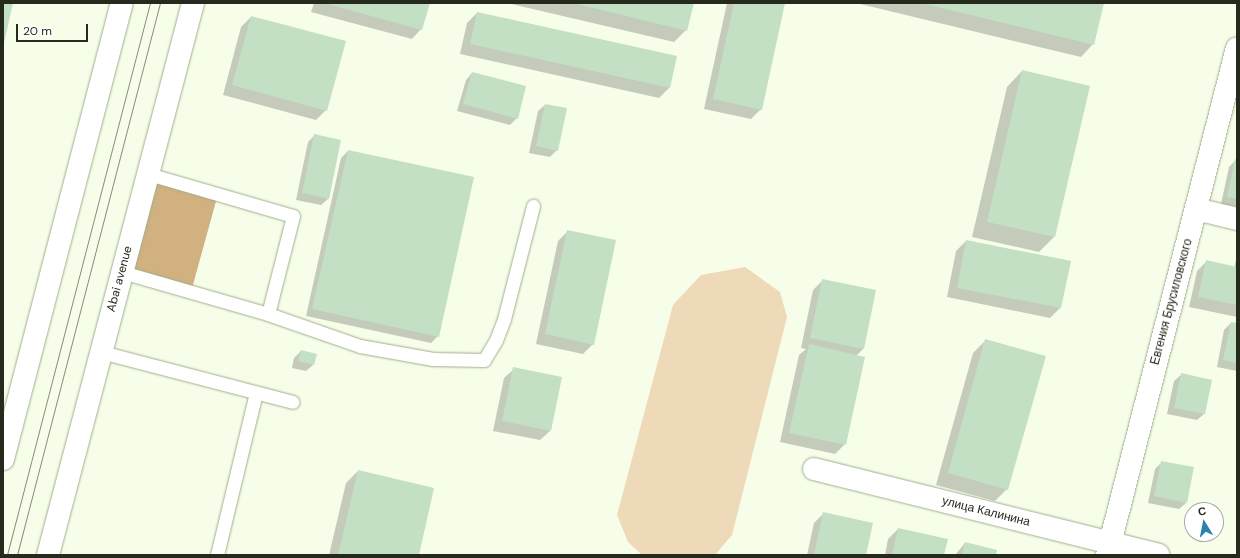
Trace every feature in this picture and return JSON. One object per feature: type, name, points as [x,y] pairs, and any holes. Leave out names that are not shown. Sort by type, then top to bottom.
[{"type":"main road","points":[[3,459],[122,3]]},
{"type":"main road","name":"Abai avenue","points":[[48,555],[193,3]]},
{"type":"main road","name":"Евгения Брусиловского","points":[[1108,549],[1237,48]]},
{"type":"main road","points":[[1196,209],[1237,220]]},
{"type":"main road","name":"улица Калинина","points":[[814,469],[1108,549],[1158,555]]},
{"type":"lane","points":[[148,174],[293,216],[268,314]]},
{"type":"lane","points":[[122,272],[268,314],[360,346],[433,359],[484,360],[496,340],[504,319],[533,206]]},
{"type":"lane","points":[[101,352],[293,402]]},
{"type":"lane","points":[[217,555],[256,393]]},
{"type":"shaded area","points":[[159,177],[218,194],[191,292],[129,277]]},
{"type":"shaded area","points":[[745,267],[780,292],[787,317],[732,535],[715,555],[642,555],[628,542],[617,515],[673,305],[701,275]]},
{"type":"building","points":[[3,3],[13,3],[4,43],[3,43]]},
{"type":"building","points":[[324,3],[430,3],[422,30]]},
{"type":"building","points":[[573,3],[694,3],[687,31]]},
{"type":"building","points":[[734,3],[785,3],[762,110],[713,99]]},
{"type":"building","points":[[921,3],[1104,3],[1094,45]]},
{"type":"building","points":[[477,12],[677,56],[670,88],[470,44]]},
{"type":"building","points":[[251,16],[346,41],[327,111],[232,85]]},
{"type":"building","points":[[1022,70],[1090,86],[1055,237],[987,222]]},
{"type":"building","points":[[472,72],[526,86],[518,119],[463,104]]},
{"type":"building","points":[[545,104],[567,108],[558,151],[536,146]]},
{"type":"building","points":[[314,134],[341,140],[329,199],[302,193]]},
{"type":"building","points":[[348,150],[474,177],[439,337],[312,309]]},
{"type":"building","points":[[1235,159],[1237,159],[1237,199],[1227,197]]},
{"type":"building","points":[[567,230],[616,240],[594,345],[545,334]]},
{"type":"building","points":[[966,240],[1071,261],[1061,308],[957,288]]},
{"type":"building","points":[[1206,260],[1237,267],[1237,305],[1198,297]]},
{"type":"building","points":[[822,279],[876,290],[864,349],[810,338]]},
{"type":"building","points":[[1231,322],[1237,323],[1237,363],[1223,360]]},
{"type":"building","points":[[985,339],[1046,356],[1008,490],[948,473]]},
{"type":"building","points":[[809,344],[865,357],[846,445],[789,433]]},
{"type":"building","points":[[301,350],[317,354],[314,365],[298,361]]},
{"type":"building","points":[[513,367],[562,377],[551,431],[502,421]]},
{"type":"building","points":[[1181,373],[1212,380],[1205,414],[1174,408]]},
{"type":"building","points":[[1161,461],[1194,467],[1187,502],[1154,496]]},
{"type":"building","points":[[358,470],[434,488],[419,555],[338,555]]},
{"type":"building","points":[[823,512],[873,523],[866,555],[814,555]]},
{"type":"building","points":[[898,528],[948,539],[944,555],[892,555]]},
{"type":"building","points":[[965,542],[997,550],[996,555],[962,555]]},
{"type":"tram line","points":[[7,555],[150,3]]},
{"type":"tram line","points":[[17,555],[160,3]]}]
